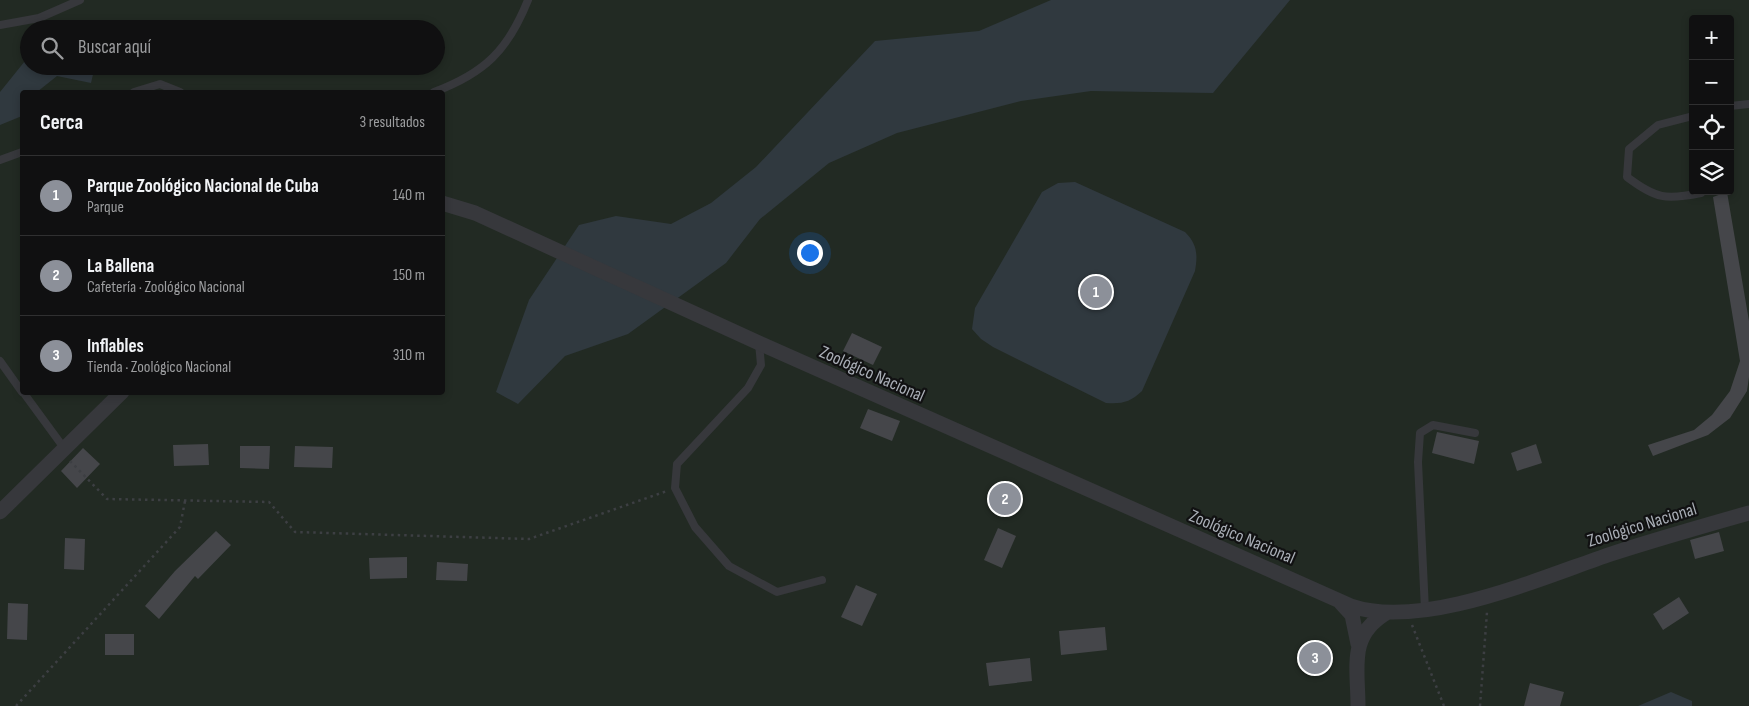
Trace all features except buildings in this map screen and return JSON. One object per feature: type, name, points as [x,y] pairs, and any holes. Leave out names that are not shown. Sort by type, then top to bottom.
[{"type":"street","name":"Zoológico Nacional","points":[[445,204],[475,213],[740,335],[1096,495],[1362,609],[1386,614],[1407,612],[1425,610],[1488,595],[1669,535],[1749,513]]},
{"type":"street","points":[[0,512],[119,395]]},
{"type":"street","points":[[1335,598],[1352,615],[1358,644],[1358,706]]},
{"type":"street","points":[[1358,644],[1370,625],[1386,614]]},
{"type":"lane","points":[[28,20],[39,18],[80,0]]},
{"type":"lane","points":[[440,90],[456,84],[487,64],[518,26],[528,0]]},
{"type":"lane","points":[[0,25],[20,21]]},
{"type":"lane","points":[[140,90],[160,84],[175,90]]},
{"type":"lane","points":[[1734,106],[1749,104]]},
{"type":"lane","points":[[1689,117],[1658,124],[1629,149],[1627,177],[1648,193],[1675,198],[1694,195]]},
{"type":"lane","points":[[0,160],[20,153]]},
{"type":"lane","points":[[759,343],[761,365],[748,388],[677,464],[675,488],[695,527],[729,566],[777,592],[822,580]]},
{"type":"lane","points":[[0,361],[20,388]]},
{"type":"lane","points":[[25,395],[64,448]]},
{"type":"lane","points":[[1425,610],[1418,462],[1420,433],[1433,424],[1475,433]]},
{"type":"path","points":[[64,448],[71,461],[108,499],[269,502],[296,532],[529,539],[675,488]]},
{"type":"path","points":[[16,706],[180,527],[185,501]]},
{"type":"path","points":[[1480,706],[1488,595]]},
{"type":"path","points":[[1407,612],[1444,706]]},
{"type":"shaded area","points":[[0,0],[1749,0],[1749,706],[0,706]]},
{"type":"shaded area","points":[[1051,0],[1290,0],[1213,93],[1091,91],[1021,101],[897,133],[829,163],[760,219],[726,263],[628,334],[565,356],[518,404],[496,392],[529,300],[579,225],[616,216],[671,224],[711,203],[756,167],[875,41],[979,31]]},
{"type":"shaded area","points":[[20,67],[20,75],[93,75],[91,83],[57,76],[40,90],[20,90],[20,117],[0,125],[0,92]]},
{"type":"shaded area","points":[[1075,182],[1185,232],[1196,250],[1195,271],[1142,391],[1134,398],[1122,403],[1106,403],[993,347],[981,339],[972,329],[975,308],[1042,192],[1058,183]]},
{"type":"shaded area","points":[[1671,692],[1692,701],[1692,706],[1638,706]]},
{"type":"place","name":"Parque Zoológico Nacional de Cuba","points":[[1096,292]]},
{"type":"place","name":"La Ballena","points":[[1005,499]]},
{"type":"place","name":"Inflables","points":[[1315,658]]}]
